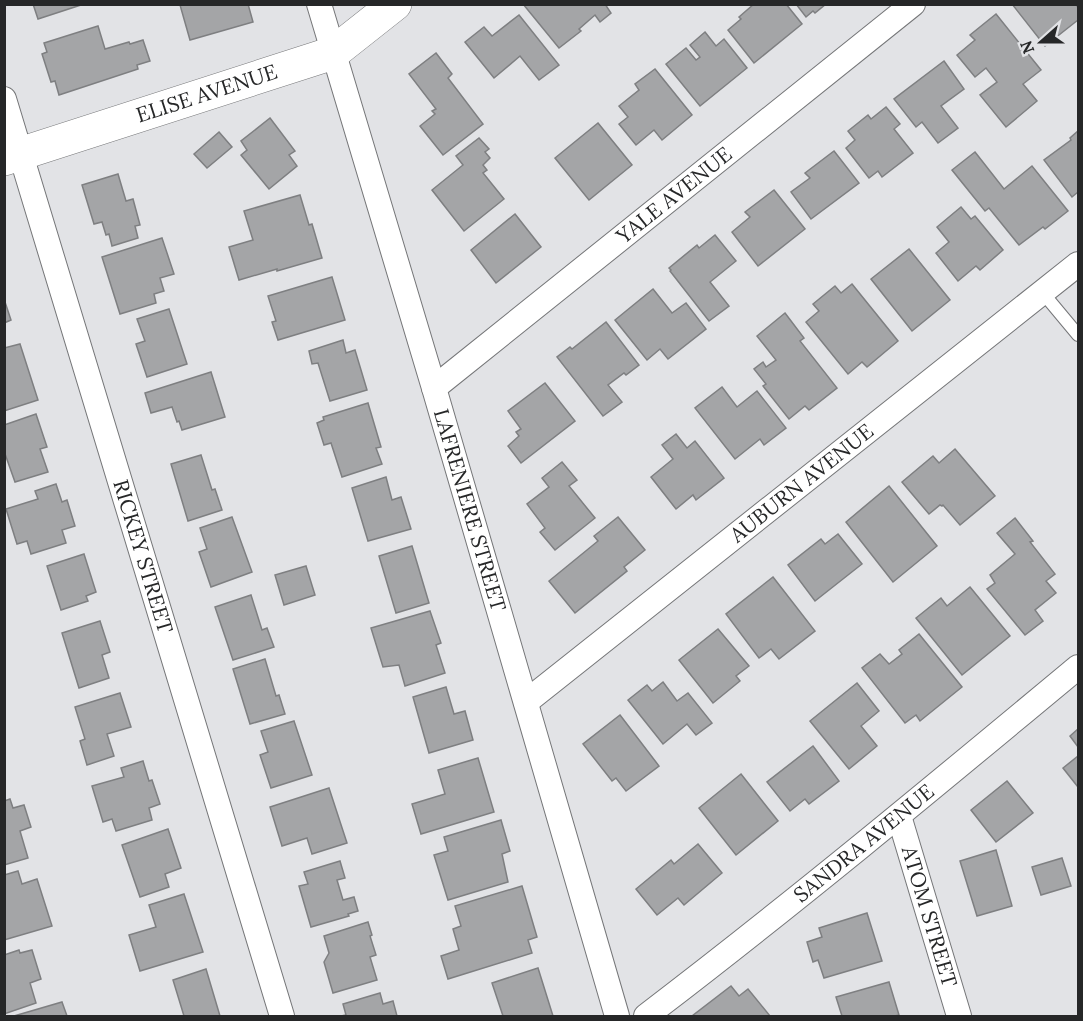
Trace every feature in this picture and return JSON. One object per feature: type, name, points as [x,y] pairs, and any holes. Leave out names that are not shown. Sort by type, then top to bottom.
[{"type":"street","name":"LAFRENIERE STREET","points":[[319,4],[434,388],[617,1017]]},
{"type":"street","name":"ELISE AVENUE","points":[[13,157],[333,53],[395,4]]},
{"type":"street","name":"YALE AVENUE","points":[[434,388],[913,4]]},
{"type":"street","name":"RICKEY STREET","points":[[4,99],[13,157],[282,1017]]},
{"type":"street","name":"AUBURN AVENUE","points":[[526,702],[1078,264]]},
{"type":"street","name":"SANDRA AVENUE","points":[[646,1017],[749,938],[1078,667]]},
{"type":"street","name":"ATOM STREET","points":[[899,816],[959,1017]]},
{"type":"lane","points":[[1043,293],[1078,335]]},
{"type":"building","points":[[33,4],[84,4],[38,19]]},
{"type":"building","points":[[248,4],[253,22],[190,40],[180,5]]},
{"type":"building","points":[[523,4],[605,4],[611,13],[600,22],[595,15],[579,29],[581,31],[559,48]]},
{"type":"building","points":[[754,4],[786,4],[802,24],[754,63],[728,30]]},
{"type":"building","points":[[796,4],[826,4],[806,17]]},
{"type":"building","points":[[1012,4],[1076,4],[1078,20],[1045,46]]},
{"type":"building","points":[[996,14],[1041,70],[1023,84],[1037,101],[1006,127],[980,95],[997,82],[986,68],[975,77],[957,55],[975,40],[970,35]]},
{"type":"building","points":[[519,15],[559,65],[539,80],[520,56],[494,78],[465,42],[484,27],[492,36]]},
{"type":"building","points":[[98,26],[105,49],[143,40],[150,61],[137,65],[138,69],[59,95],[55,81],[51,82],[42,54],[47,52],[44,43]]},
{"type":"building","points":[[705,32],[716,46],[724,39],[747,68],[700,106],[666,64],[686,48],[696,60],[700,57],[690,45]]},
{"type":"building","points":[[436,53],[452,74],[448,78],[483,124],[443,155],[420,126],[435,114],[432,111],[436,109],[409,74]]},
{"type":"building","points":[[944,61],[964,89],[941,106],[958,128],[938,143],[922,122],[916,127],[894,99]]},
{"type":"building","points":[[655,69],[692,115],[662,140],[654,130],[636,145],[619,124],[628,117],[619,106],[639,90],[635,84]]},
{"type":"building","points":[[886,107],[900,124],[894,129],[913,153],[882,177],[878,171],[869,178],[846,148],[855,140],[848,131],[868,115],[871,119]]},
{"type":"building","points":[[270,118],[295,151],[289,155],[297,166],[269,189],[241,155],[247,150],[241,141]]},
{"type":"building","points":[[598,123],[632,165],[589,200],[555,158]]},
{"type":"building","points":[[1078,131],[1078,192],[1072,197],[1044,160],[1071,140],[1070,138]]},
{"type":"building","points":[[219,132],[232,147],[207,168],[194,154]]},
{"type":"building","points":[[479,138],[489,149],[485,152],[490,158],[483,165],[487,170],[483,173],[504,199],[464,231],[432,190],[463,165],[456,156]]},
{"type":"building","points":[[834,151],[859,183],[811,219],[791,192],[810,178],[805,173]]},
{"type":"building","points":[[975,152],[1004,189],[1032,166],[1068,211],[1019,245],[989,208],[985,211],[952,170]]},
{"type":"building","points":[[118,174],[126,201],[133,199],[140,225],[135,226],[138,238],[112,246],[109,234],[106,235],[102,222],[94,224],[82,185]]},
{"type":"building","points":[[774,190],[805,229],[758,266],[732,232],[750,217],[745,212]]},
{"type":"building","points":[[300,195],[322,258],[239,280],[229,247],[253,240],[244,211]]},
{"type":"building","points":[[961,207],[971,219],[975,216],[1003,250],[980,270],[976,266],[958,281],[936,253],[949,242],[937,227]]},
{"type":"building","points":[[515,214],[541,247],[496,283],[471,250]]},
{"type":"building","points":[[715,235],[736,261],[710,282],[729,306],[709,321],[669,268],[697,245],[699,248]]},
{"type":"building","points":[[162,238],[174,274],[160,278],[164,291],[154,294],[156,303],[120,314],[102,257]]},
{"type":"building","points":[[909,249],[950,300],[912,331],[871,279]]},
{"type":"building","points":[[332,277],[345,320],[278,340],[272,322],[276,321],[268,296]]},
{"type":"building","points":[[852,284],[898,341],[867,367],[862,362],[848,374],[806,322],[819,311],[813,304],[835,286],[841,293]]},
{"type":"building","points":[[653,289],[672,313],[686,303],[706,329],[668,359],[660,349],[647,360],[615,320]]},
{"type":"building","points":[[4,299],[11,320],[4,323]]},
{"type":"building","points":[[169,309],[187,364],[147,377],[136,344],[145,341],[137,319]]},
{"type":"building","points":[[785,313],[804,338],[800,341],[837,388],[809,410],[805,406],[789,419],[763,386],[766,384],[754,369],[763,362],[766,367],[776,360],[757,336]]},
{"type":"building","points":[[606,322],[639,365],[608,385],[622,402],[603,416],[557,357],[570,347],[572,349]]},
{"type":"building","points":[[343,340],[346,353],[355,350],[367,390],[330,401],[318,363],[312,364],[309,351]]},
{"type":"building","points":[[20,344],[38,400],[4,411],[4,348]]},
{"type":"building","points":[[211,372],[225,417],[182,430],[172,407],[151,413],[145,393]]},
{"type":"building","points":[[545,383],[575,421],[521,463],[508,446],[519,436],[516,432],[521,429],[508,411]]},
{"type":"building","points":[[722,387],[737,407],[757,391],[786,428],[764,445],[760,439],[735,459],[695,408]]},
{"type":"building","points":[[368,403],[381,447],[376,448],[382,464],[342,477],[331,443],[324,445],[317,423],[324,420],[323,417]]},
{"type":"building","points":[[36,414],[47,447],[40,449],[48,472],[15,482],[4,451],[4,425]]},
{"type":"building","points":[[676,434],[687,448],[695,441],[724,478],[696,500],[693,495],[676,509],[651,477],[673,459],[662,445]]},
{"type":"building","points":[[955,449],[995,496],[960,525],[943,505],[929,514],[902,482],[933,456],[939,463]]},
{"type":"building","points":[[201,455],[212,490],[215,489],[222,510],[188,521],[171,464]]},
{"type":"building","points":[[562,462],[577,480],[569,486],[595,518],[555,550],[540,532],[545,528],[527,504],[549,487],[542,478]]},
{"type":"building","points":[[386,477],[392,500],[401,497],[411,529],[368,541],[352,488]]},
{"type":"building","points":[[56,484],[62,502],[67,500],[75,526],[62,530],[66,543],[31,554],[27,541],[17,544],[6,509],[38,499],[35,491]]},
{"type":"building","points":[[889,486],[937,546],[893,582],[846,522]]},
{"type":"building","points":[[232,517],[252,572],[211,587],[199,552],[207,549],[200,528]]},
{"type":"building","points":[[618,517],[645,550],[624,567],[627,571],[575,613],[549,581],[598,541],[594,536]]},
{"type":"building","points":[[1015,518],[1055,574],[1046,581],[1056,593],[1035,610],[1043,621],[1025,635],[987,589],[995,583],[990,575],[1015,554],[997,533]]},
{"type":"building","points":[[838,534],[862,564],[815,601],[788,565],[821,539],[825,544]]},
{"type":"building","points":[[412,546],[429,603],[396,613],[379,556]]},
{"type":"building","points":[[84,554],[96,592],[86,596],[88,601],[61,610],[47,566]]},
{"type":"building","points":[[306,566],[315,595],[284,605],[275,575]]},
{"type":"building","points":[[773,577],[815,631],[779,659],[771,649],[759,658],[726,614]]},
{"type":"building","points":[[970,587],[1010,636],[962,675],[916,618],[941,598],[947,606]]},
{"type":"building","points":[[251,595],[262,630],[267,628],[274,647],[233,660],[215,607]]},
{"type":"building","points":[[430,611],[441,643],[436,645],[445,673],[405,686],[399,665],[383,667],[371,628]]},
{"type":"building","points":[[100,621],[110,652],[102,655],[109,678],[79,688],[62,633]]},
{"type":"building","points":[[718,629],[749,666],[736,676],[740,681],[713,703],[679,660]]},
{"type":"building","points":[[919,634],[962,687],[920,721],[916,715],[905,723],[862,668],[880,654],[889,664],[902,654],[899,650]]},
{"type":"building","points":[[265,659],[276,696],[279,695],[285,714],[250,724],[233,669]]},
{"type":"building","points":[[663,682],[677,701],[688,693],[712,723],[696,735],[687,724],[663,744],[628,700],[647,685],[652,691]]},
{"type":"building","points":[[857,683],[879,711],[861,726],[877,746],[849,769],[810,721]]},
{"type":"building","points":[[446,687],[454,714],[465,711],[473,740],[429,753],[413,697]]},
{"type":"building","points":[[120,693],[131,727],[107,734],[114,756],[87,765],[80,741],[85,739],[75,707]]},
{"type":"building","points":[[620,715],[659,766],[626,791],[616,778],[612,781],[583,744]]},
{"type":"building","points":[[294,721],[312,775],[271,788],[260,755],[268,752],[261,731]]},
{"type":"building","points":[[1078,729],[1078,747],[1070,736]]},
{"type":"building","points":[[813,746],[839,781],[809,804],[805,799],[790,811],[767,782]]},
{"type":"building","points":[[1078,756],[1078,787],[1063,768]]},
{"type":"building","points":[[478,758],[494,812],[421,834],[412,804],[445,794],[438,770]]},
{"type":"building","points":[[143,761],[160,804],[149,808],[152,820],[116,831],[112,819],[103,822],[92,786],[124,777],[121,768]]},
{"type":"building","points":[[741,774],[778,821],[736,855],[699,808]]},
{"type":"building","points":[[1007,781],[1033,813],[996,842],[971,810]]},
{"type":"building","points":[[329,788],[347,843],[312,854],[307,838],[282,846],[270,807]]},
{"type":"building","points":[[10,799],[13,808],[24,805],[31,827],[20,831],[28,858],[4,865],[4,801]]},
{"type":"building","points":[[501,820],[510,851],[502,854],[508,882],[448,900],[434,855],[448,851],[444,837]]},
{"type":"building","points":[[168,829],[181,868],[165,874],[169,887],[140,897],[122,845]]},
{"type":"building","points":[[698,844],[722,873],[684,905],[678,898],[657,915],[636,889],[671,860],[674,864]]},
{"type":"building","points":[[996,850],[1012,906],[977,916],[960,861]]},
{"type":"building","points":[[1062,858],[1071,886],[1041,895],[1032,867]]},
{"type":"building","points":[[340,861],[345,878],[337,880],[343,900],[354,897],[358,911],[348,914],[349,916],[311,927],[299,886],[308,884],[304,872]]},
{"type":"building","points":[[18,871],[22,884],[37,879],[52,926],[4,940],[4,875]]},
{"type":"building","points":[[522,886],[537,937],[528,940],[532,953],[448,979],[441,956],[459,950],[453,929],[461,926],[455,906]]},
{"type":"building","points":[[184,894],[203,952],[140,971],[129,935],[156,927],[149,905]]},
{"type":"building","points":[[867,913],[882,961],[824,978],[818,960],[813,962],[807,942],[822,937],[819,928]]},
{"type":"building","points":[[368,922],[376,955],[370,957],[377,980],[333,993],[324,962],[329,953],[324,936]]},
{"type":"building","points":[[19,950],[20,953],[32,950],[41,979],[30,983],[36,1003],[4,1014],[4,955]]},
{"type":"building","points":[[538,968],[553,1016],[503,1016],[492,983]]},
{"type":"building","points":[[206,969],[220,1016],[184,1016],[173,980]]},
{"type":"building","points":[[889,982],[899,1015],[842,1016],[836,997]]},
{"type":"building","points":[[731,986],[739,996],[748,989],[770,1016],[692,1016]]},
{"type":"building","points":[[380,993],[383,1004],[393,1001],[397,1016],[341,1016],[346,1015],[343,1004]]},
{"type":"building","points":[[62,1002],[67,1016],[14,1016]]}]
